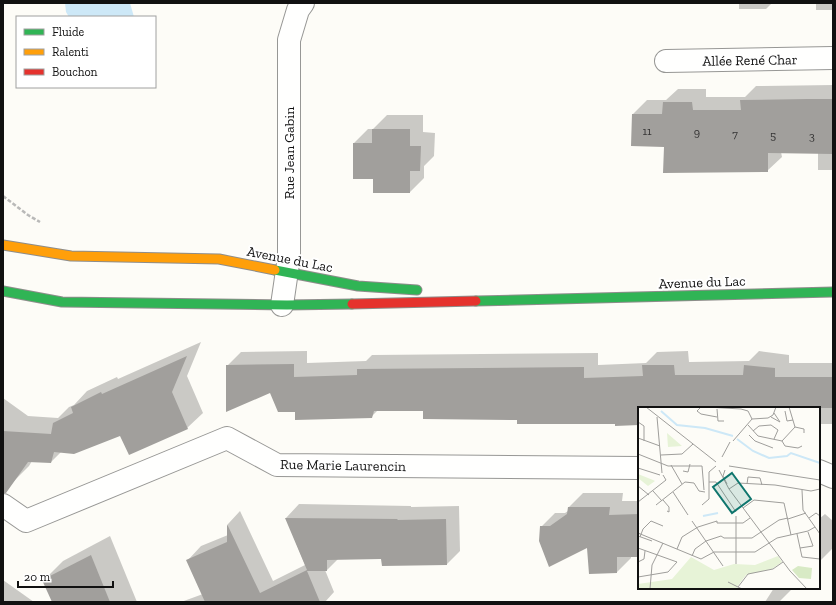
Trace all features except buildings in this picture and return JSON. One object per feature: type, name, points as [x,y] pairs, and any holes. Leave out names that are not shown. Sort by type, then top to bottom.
[{"type":"street","name":"Rue Jean Gabin","points":[[282,305],[289,257],[288,40],[298,10],[303,3]]},
{"type":"street","name":"Allée René Char","points":[[666,61],[833,58]]},
{"type":"street","name":"Avenue du Lac","points":[[3,245],[70,256],[219,259],[358,286],[429,290]]},
{"type":"street","name":"Avenue du Lac","points":[[3,290],[62,302],[282,305],[572,300],[833,292]]},
{"type":"street","name":"Avenue du Lac","points":[[461,292],[572,300]]},
{"type":"street","name":"Rue Marie Laurencin","points":[[3,505],[26,521],[227,438],[277,465],[638,468]]},
{"type":"street","points":[[820,471],[833,477]]},
{"type":"water","points":[[65,3],[130,3],[134,16],[68,16],[66,12]]},
{"type":"traffic: fast","points":[[275,270],[358,286],[417,290]]},
{"type":"traffic: fast","points":[[3,291],[62,302],[287,305],[352,304]]},
{"type":"traffic: fast","points":[[476,301],[833,292]]},
{"type":"traffic: slow","points":[[3,245],[71,256],[219,259],[275,270]]},
{"type":"traffic: jam","points":[[352,304],[476,301]]}]
